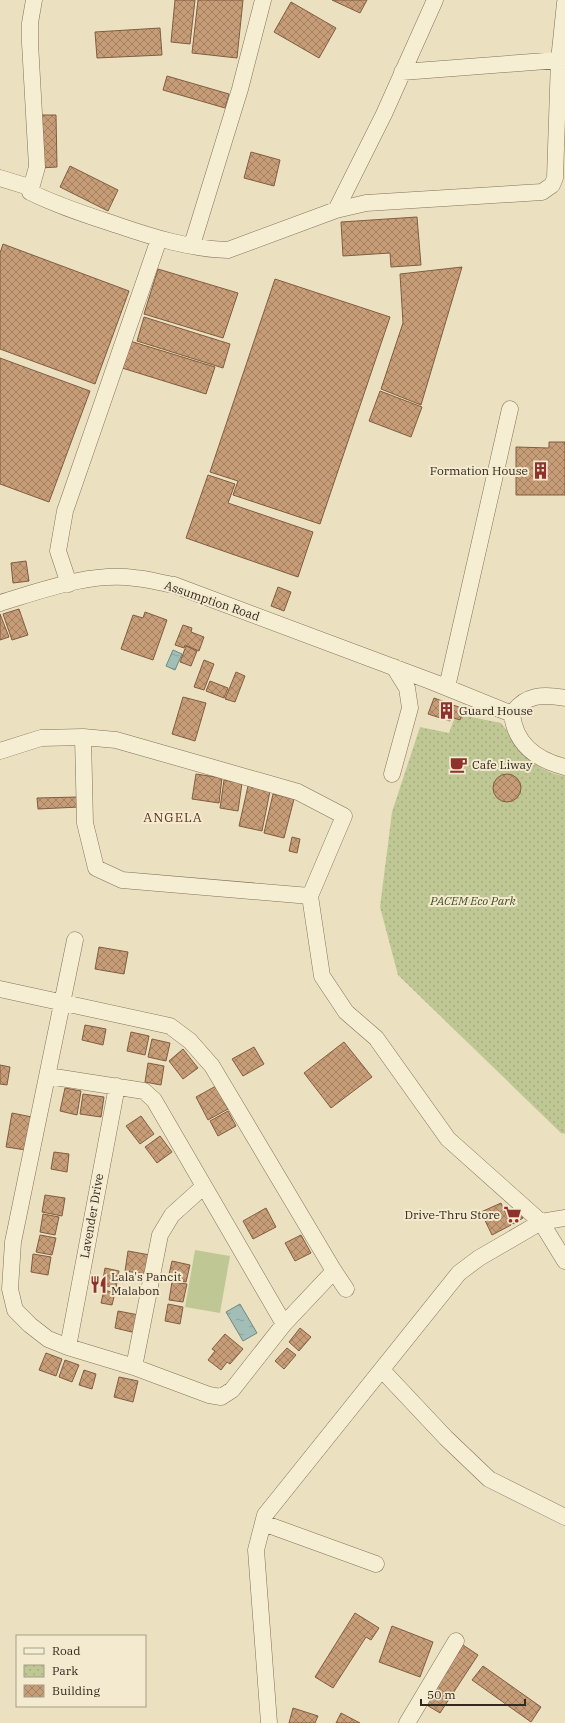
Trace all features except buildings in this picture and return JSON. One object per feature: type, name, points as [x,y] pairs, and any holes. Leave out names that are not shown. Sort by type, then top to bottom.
[{"type":"street","points":[[30,192],[37,167],[30,43],[30,23],[34,0]]},
{"type":"street","points":[[192,245],[240,89],[263,0]]},
{"type":"street","points":[[336,210],[435,0]]},
{"type":"street","points":[[0,179],[29,187],[30,192],[60,206],[159,239],[214,250],[228,250],[336,210],[366,203],[542,192],[548,190],[555,178],[559,60],[565,3]]},
{"type":"street","points":[[402,72],[559,60]]},
{"type":"street","points":[[69,584],[58,551],[65,511],[159,239]]},
{"type":"street","points":[[447,687],[510,410]]},
{"type":"street","name":"Assumption Road","points":[[0,603],[69,584],[104,578],[134,578],[174,585],[447,687],[512,714]]},
{"type":"street","points":[[392,774],[410,708],[407,688],[394,667]]},
{"type":"street","points":[[565,698],[549,695],[534,697],[517,705],[512,714],[516,734],[530,751],[549,763],[565,767]]},
{"type":"street","points":[[83,736],[85,822],[96,868],[122,880],[310,896]]},
{"type":"street","points":[[0,751],[41,738],[83,736],[116,740],[298,792],[344,816],[310,896],[322,976],[346,1012],[376,1038],[448,1139],[541,1222],[565,1261]]},
{"type":"street","points":[[75,940],[48,1076],[6,1241],[10,1289],[15,1310],[30,1325],[48,1338],[68,1347],[134,1367],[209,1395],[221,1396],[232,1390],[284,1324],[334,1271]]},
{"type":"street","points":[[0,988],[170,1026],[190,1041],[212,1066],[346,1289]]},
{"type":"street","points":[[48,1076],[144,1091],[154,1100],[203,1187],[284,1324]]},
{"type":"street","name":"Lavender Drive","points":[[68,1347],[117,1086]]},
{"type":"street","points":[[134,1367],[160,1235],[172,1215],[203,1187]]},
{"type":"street","points":[[269,1723],[256,1550],[265,1515],[459,1273],[479,1258],[541,1222],[565,1218]]},
{"type":"street","points":[[382,1370],[446,1438],[489,1479],[565,1517]]},
{"type":"street","points":[[263,1523],[376,1564]]},
{"type":"street","points":[[407,1723],[456,1641]]},
{"type":"green space","name":"PACEM Eco Park","points":[[456,714],[501,723],[521,749],[536,764],[554,774],[565,776],[565,1134],[561,1133],[398,975],[380,907],[392,812],[420,727],[449,733]]},
{"type":"green space","points":[[195,1250],[230,1256],[220,1313],[185,1307]]},
{"type":"water","points":[[173,650],[182,654],[175,670],[166,666]]},
{"type":"water","points":[[240,1304],[257,1333],[243,1341],[226,1312]]},
{"type":"place","name":"Formation House","points":[[541,471]]},
{"type":"place","name":"Guard House","points":[[446,711]]},
{"type":"place","name":"Cafe Liway","points":[[459,765]]},
{"type":"place","name":"Drive-Thru Store","points":[[513,1215]]},
{"type":"place","name":"Lala's Pancit Malabon","points":[[98,1284]]},
{"type":"district","name":"ANGELA","points":[[173,817]]}]
